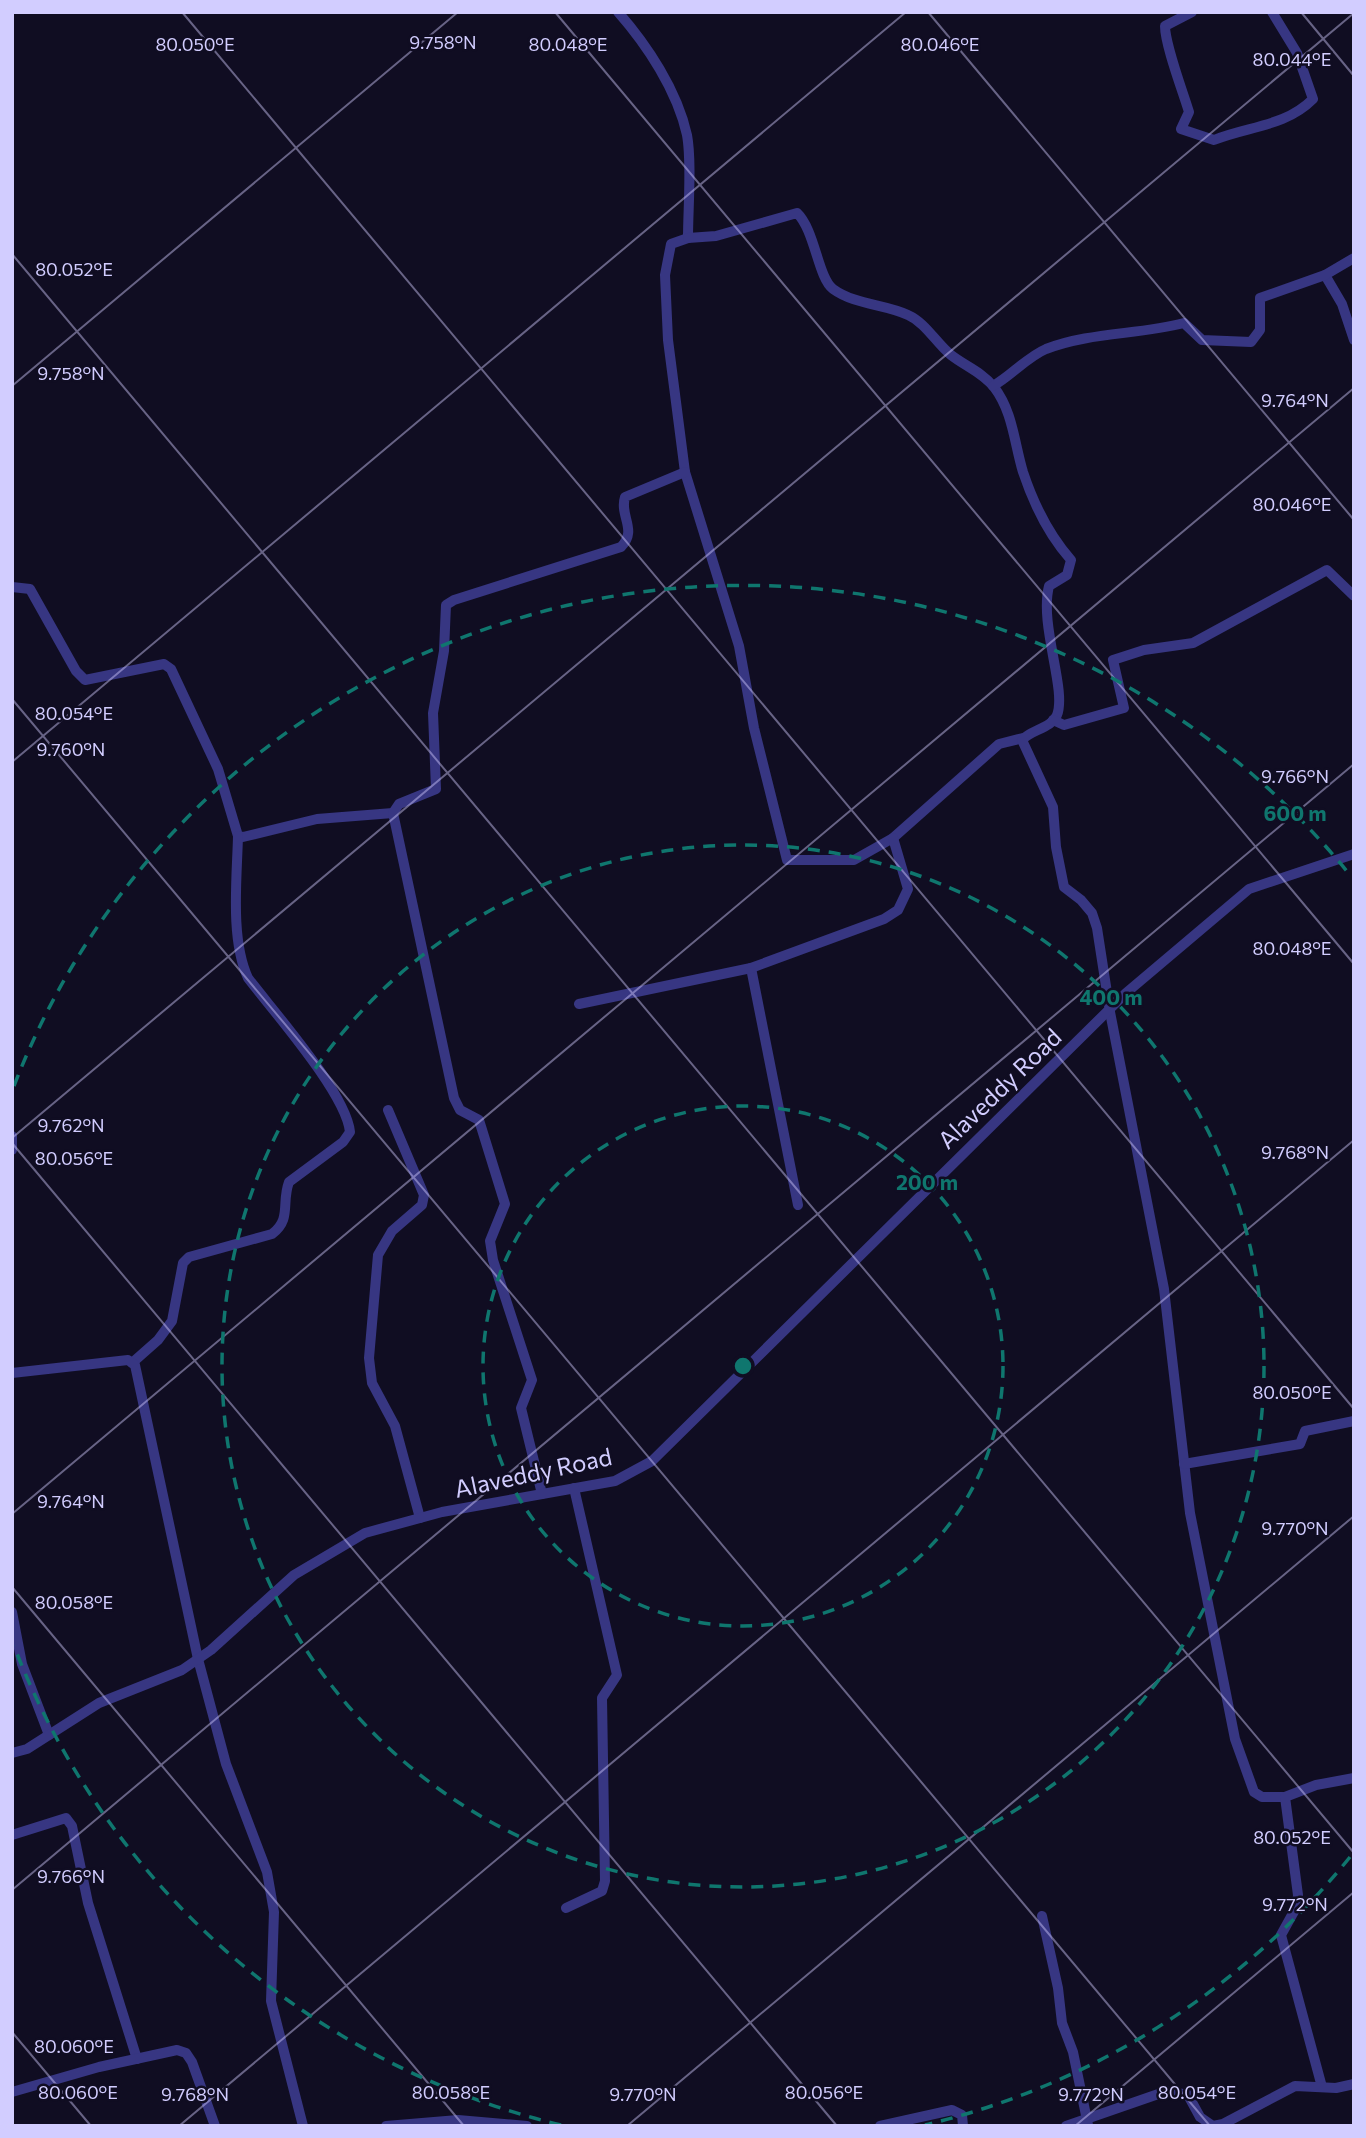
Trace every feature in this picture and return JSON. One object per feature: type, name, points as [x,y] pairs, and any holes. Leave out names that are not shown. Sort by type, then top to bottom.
[{"type":"street","points":[[618,12],[640,38],[671,92],[687,135],[688,238]]},
{"type":"street","points":[[1192,12],[1166,26],[1165,40],[1175,61],[1189,112],[1181,129],[1214,140],[1235,131],[1261,129],[1303,110],[1313,99],[1297,53],[1272,12]]},
{"type":"street","points":[[797,213],[803,219],[825,280],[832,289],[866,303],[909,315],[950,354],[993,386],[1003,400],[1024,472],[1049,535],[1071,560],[1067,575],[1049,586],[1046,599],[1045,622],[1056,679],[1058,714],[1053,720],[1023,738],[999,744],[893,838],[854,860],[787,860],[754,728],[739,646],[685,472],[668,341],[665,275],[671,244],[688,238],[716,236],[797,213]]},
{"type":"street","points":[[993,386],[1013,375],[1042,351],[1071,340],[1184,323],[1202,340],[1251,342],[1260,330],[1260,298],[1325,275],[1354,258]]},
{"type":"street","points":[[1325,275],[1342,303],[1354,340]]},
{"type":"street","points":[[542,1494],[521,1408],[531,1380],[493,1260],[490,1241],[505,1204],[479,1120],[460,1110],[454,1098],[393,813],[399,804],[436,789],[433,713],[444,650],[446,606],[454,600],[621,547],[628,539],[630,530],[623,504],[625,497],[685,472]]},
{"type":"street","points":[[1053,720],[1064,725],[1124,708],[1113,660],[1144,650],[1194,643],[1327,570],[1354,596]]},
{"type":"street","points":[[12,587],[30,589],[76,671],[85,680],[164,664],[172,669],[218,769],[238,836],[237,909],[243,966],[248,978],[307,1053],[335,1099],[349,1132],[343,1142],[289,1182],[286,1192],[286,1218],[282,1227],[272,1234],[189,1257],[183,1263],[172,1321],[158,1340],[132,1363]]},
{"type":"street","points":[[1023,738],[1053,807],[1056,847],[1064,887],[1092,913],[1097,928],[1110,1012],[1164,1289],[1190,1513],[1235,1739],[1254,1792],[1262,1797],[1285,1797],[1316,1785],[1354,1778]]},
{"type":"street","points":[[238,836],[243,838],[317,820],[393,813]]},
{"type":"street","points":[[579,1004],[751,968],[884,919],[898,910],[908,889],[893,838]]},
{"type":"street","name":"Alaveddy Road","points":[[12,1753],[49,1735],[99,1703],[182,1670],[293,1575],[365,1534],[420,1518],[615,1481],[652,1461],[1057,1059],[1110,1012],[1126,993],[1249,889],[1354,855]]},
{"type":"street","points":[[751,968],[798,1205]]},
{"type":"street","points":[[388,1110],[424,1195],[422,1205],[392,1231],[378,1255],[369,1358],[372,1383],[395,1426],[420,1518]]},
{"type":"street","points":[[12,1136],[12,1150]]},
{"type":"street","points":[[12,1373],[128,1360],[135,1365],[149,1418],[198,1659],[226,1764],[267,1872],[274,1912],[271,2001],[303,2126]]},
{"type":"street","points":[[1184,1464],[1300,1444],[1305,1431],[1354,1422]]},
{"type":"street","points":[[566,1908],[602,1891],[606,1881],[602,1698],[617,1675],[574,1488]]},
{"type":"street","points":[[12,1612],[22,1664],[49,1735]]},
{"type":"street","points":[[1285,1797],[1298,1895],[1297,1906],[1281,1935],[1322,2087]]},
{"type":"street","points":[[12,1835],[57,1819],[66,1818],[72,1826],[88,1903],[137,2059]]},
{"type":"street","points":[[1042,1916],[1062,2023],[1073,2052],[1087,2123]]},
{"type":"street","points":[[12,2092],[177,2050],[186,2053],[192,2062],[215,2126]]},
{"type":"street","points":[[1066,2126],[1087,2123],[1167,2091],[1188,2095],[1200,2118],[1213,2126],[1223,2124],[1295,2085],[1336,2088],[1354,2084]]},
{"type":"street","points":[[880,2126],[952,2110],[962,2115],[963,2126]]},
{"type":"street","points":[[386,2126],[527,2126]]}]
